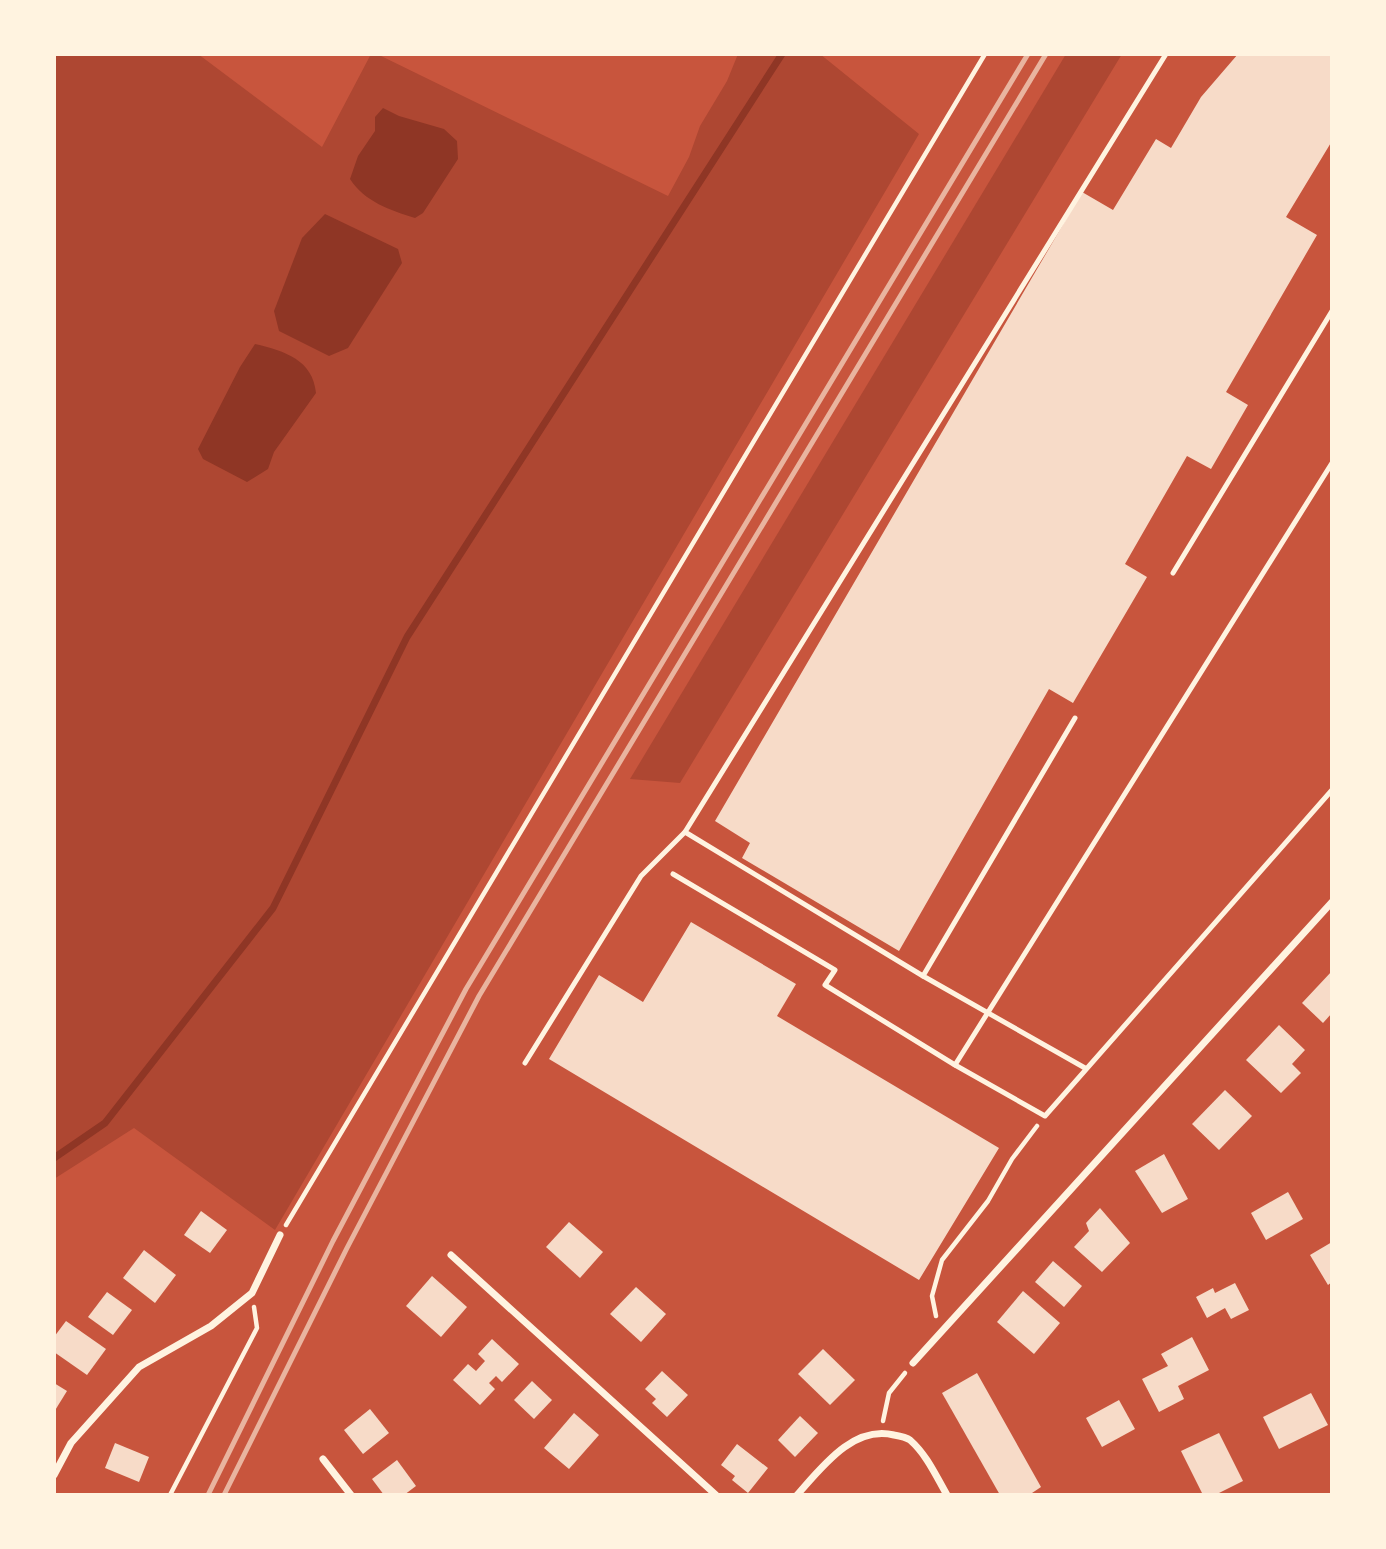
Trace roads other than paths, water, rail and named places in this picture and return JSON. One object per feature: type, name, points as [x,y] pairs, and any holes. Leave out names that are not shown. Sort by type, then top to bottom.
[{"type":"street","points":[[913,1363],[1332,902]]},
{"type":"street","points":[[54,1475],[71,1443],[139,1367],[211,1326],[252,1293],[281,1235]]},
{"type":"street","points":[[452,1255],[716,1495]]},
{"type":"street","points":[[797,1495],[827,1461],[856,1439],[881,1432],[908,1438],[929,1462],[947,1495]]},
{"type":"street","points":[[323,1459],[351,1495]]},
{"type":"lane","points":[[525,1063],[641,876],[685,832],[1166,54]]},
{"type":"lane","points":[[1173,573],[1332,311]]},
{"type":"lane","points":[[955,1065],[1332,463]]},
{"type":"lane","points":[[923,976],[1075,718]]},
{"type":"lane","points":[[673,874],[835,971],[825,985],[955,1065],[1045,1116],[1332,790]]},
{"type":"lane","points":[[685,832],[923,976],[1085,1068]]},
{"type":"waterway","points":[[54,1158],[105,1123],[273,908],[407,637],[782,54]]},
{"type":"railway","points":[[208,1495],[333,1241],[466,989],[1028,54]]},
{"type":"railway","points":[[224,1495],[347,1248],[479,996],[1046,54]]}]
